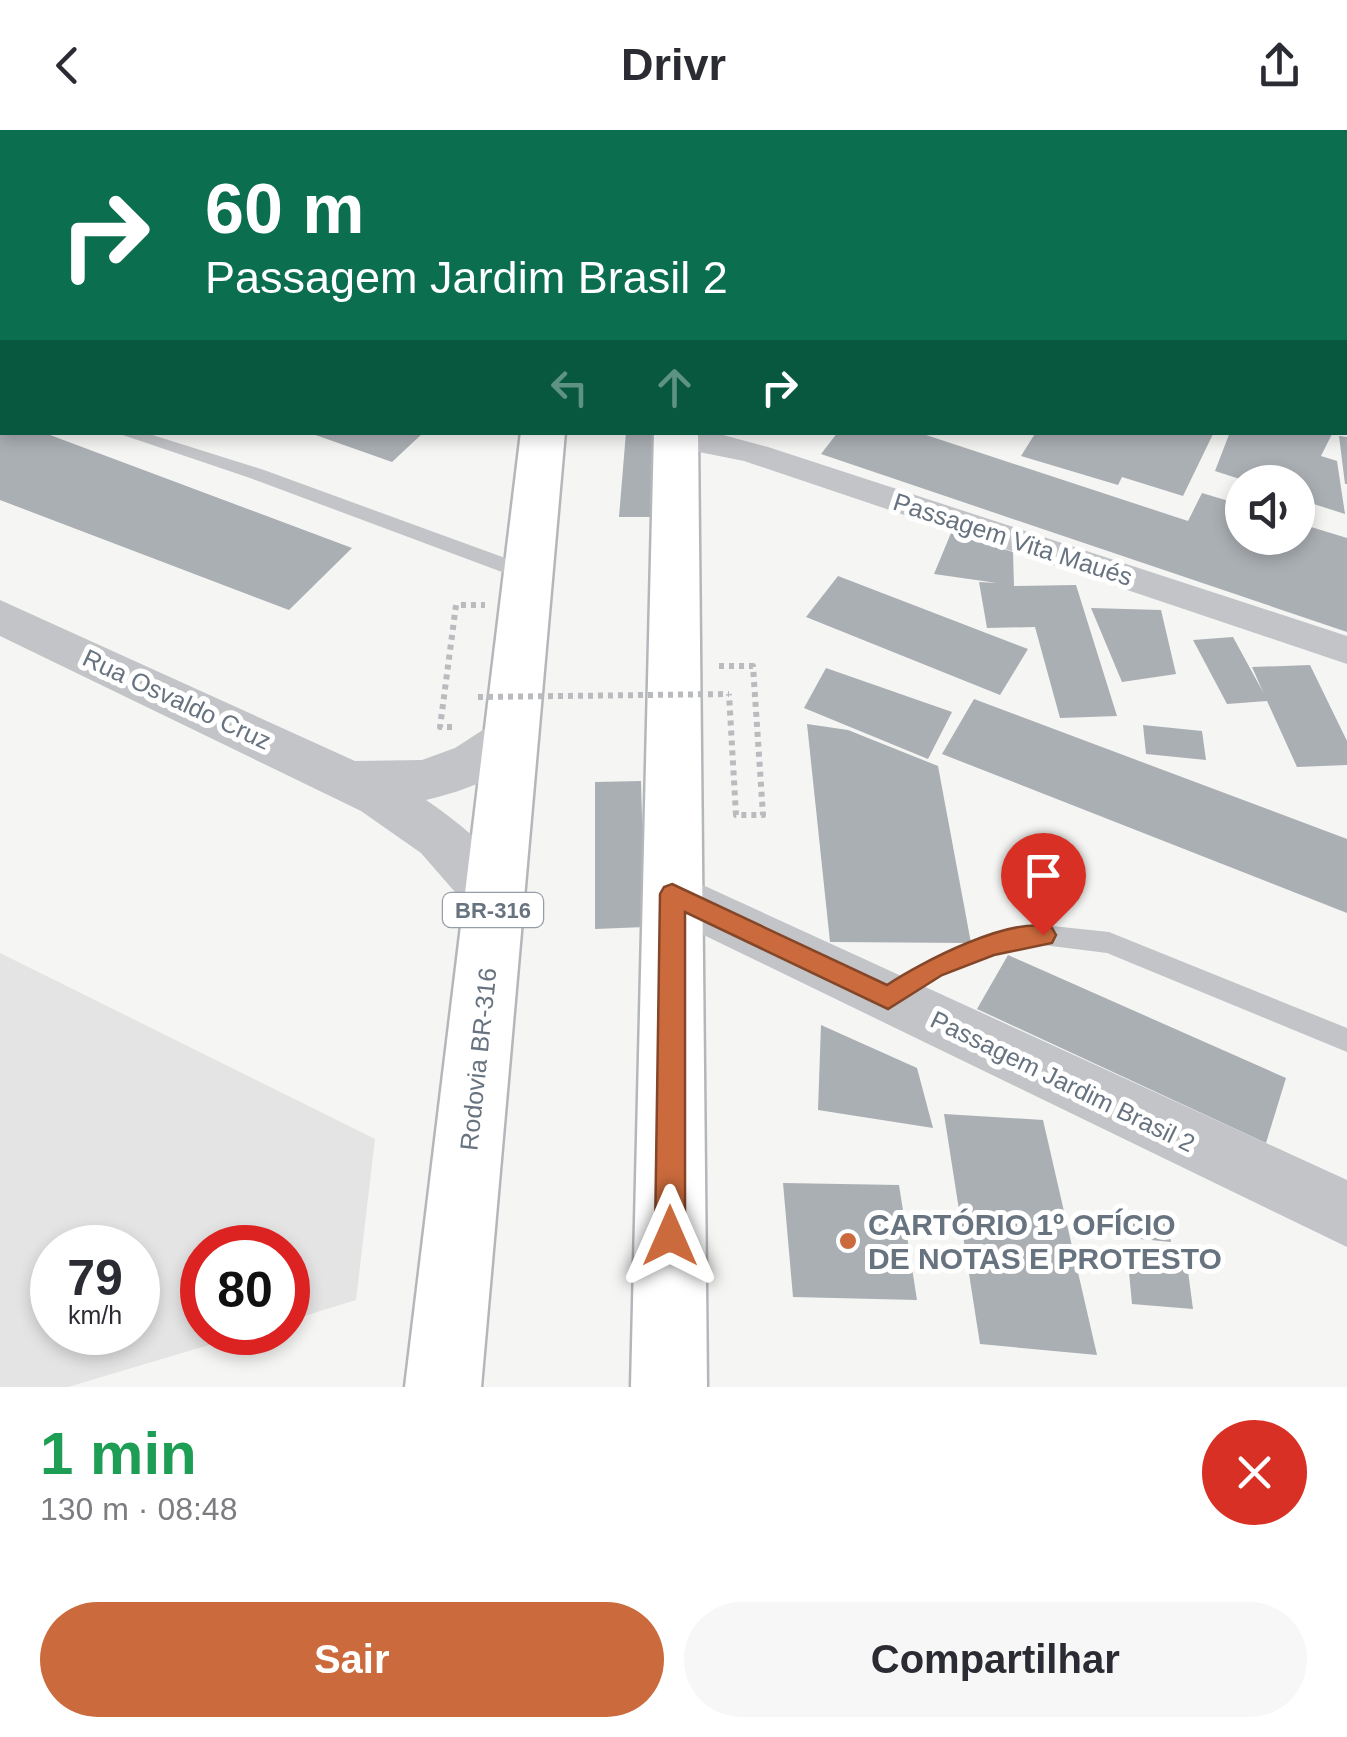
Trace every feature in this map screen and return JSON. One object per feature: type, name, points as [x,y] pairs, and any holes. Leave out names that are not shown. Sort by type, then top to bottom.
[{"type":"highway","points":[[669,1387],[676,435]]},
{"type":"highway","name":"Rodovia BR-316","points":[[443,1387],[494,898],[496,717],[528,574],[534,436]]},
{"type":"street","name":"Passagem Vita Maués","points":[[676,435],[772,460],[1347,650]]},
{"type":"street","name":"Rua Osvaldo Cruz","points":[[0,616],[354,781],[418,820],[455,852],[494,898]]},
{"type":"street","name":"Rua Osvaldo Cruz","points":[[354,781],[407,784],[436,780],[484,757],[496,717]]},
{"type":"street","name":"Passagem Jardim Brasil 2","points":[[672,894],[1347,1214]]},
{"type":"lane","points":[[132,435],[257,474],[528,574]]},
{"type":"lane","points":[[888,998],[933,968],[993,945],[1043,935],[1108,943],[1347,1040]]},
{"type":"path","points":[[445,697],[456,605],[488,605],[486,620]]},
{"type":"path","points":[[480,682],[496,717],[730,694],[736,815],[763,815],[752,666],[673,666]]},
{"type":"shaded area","points":[[0,953],[375,1139],[356,1300],[310,1314],[310,1225],[180,1225],[180,1354],[68,1387],[0,1387]]},
{"type":"building","points":[[0,435],[50,435],[352,548],[289,610],[0,500]]},
{"type":"building","points":[[316,435],[421,435],[392,462]]},
{"type":"building","points":[[626,435],[668,435],[664,517],[619,517]]},
{"type":"building","points":[[836,435],[926,435],[1188,521],[1202,493],[1225,500],[1225,555],[1315,555],[1315,528],[1347,538],[1347,632],[821,454]]},
{"type":"building","points":[[1034,435],[1213,435],[1183,496],[1122,477],[1118,485],[1021,456]]},
{"type":"building","points":[[1229,435],[1332,435],[1321,456],[1337,461],[1345,514],[1315,504],[1315,465],[1225,465],[1225,474],[1215,471]]},
{"type":"building","points":[[1339,436],[1347,437],[1347,484],[1345,484]]},
{"type":"building","points":[[951,533],[1013,552],[1014,586],[1076,585],[1117,716],[1060,718],[1035,627],[987,628],[979,582],[997,583],[934,574]]},
{"type":"building","points":[[838,576],[1028,649],[1000,695],[806,617]]},
{"type":"building","points":[[1091,608],[1161,610],[1176,674],[1122,682]]},
{"type":"building","points":[[1233,637],[1263,692],[1252,667],[1310,665],[1347,741],[1347,765],[1297,767],[1267,701],[1227,704],[1193,640]]},
{"type":"building","points":[[826,668],[952,712],[928,759],[804,708]]},
{"type":"building","points":[[974,699],[1347,839],[1347,913],[942,754]]},
{"type":"building","points":[[807,724],[848,730],[938,766],[971,943],[830,942]]},
{"type":"building","points":[[1143,725],[1202,731],[1206,760],[1146,754]]},
{"type":"building","points":[[641,781],[645,927],[595,929],[595,782]]},
{"type":"building","points":[[1008,955],[1286,1078],[1266,1143],[977,1009]]},
{"type":"building","points":[[821,1025],[917,1068],[933,1128],[818,1110]]},
{"type":"building","points":[[944,1114],[1043,1120],[1097,1355],[980,1344]]},
{"type":"building","name":"CARTÓRIO 1º OFÍCIO DE NOTAS E PROTESTO","points":[[783,1183],[899,1185],[917,1300],[793,1297]]},
{"type":"building","points":[[1127,1214],[1167,1217],[1171,1242],[1130,1238]]},
{"type":"building","points":[[1127,1251],[1186,1256],[1193,1309],[1132,1304]]},
{"type":"place","name":"CARTÓRIO 1º OFÍCIO DE NOTAS E PROTESTO","points":[[848,1241]]},
{"type":"route","points":[[670,1236],[672,894],[888,998],[933,968],[993,945],[1043,935]]}]
